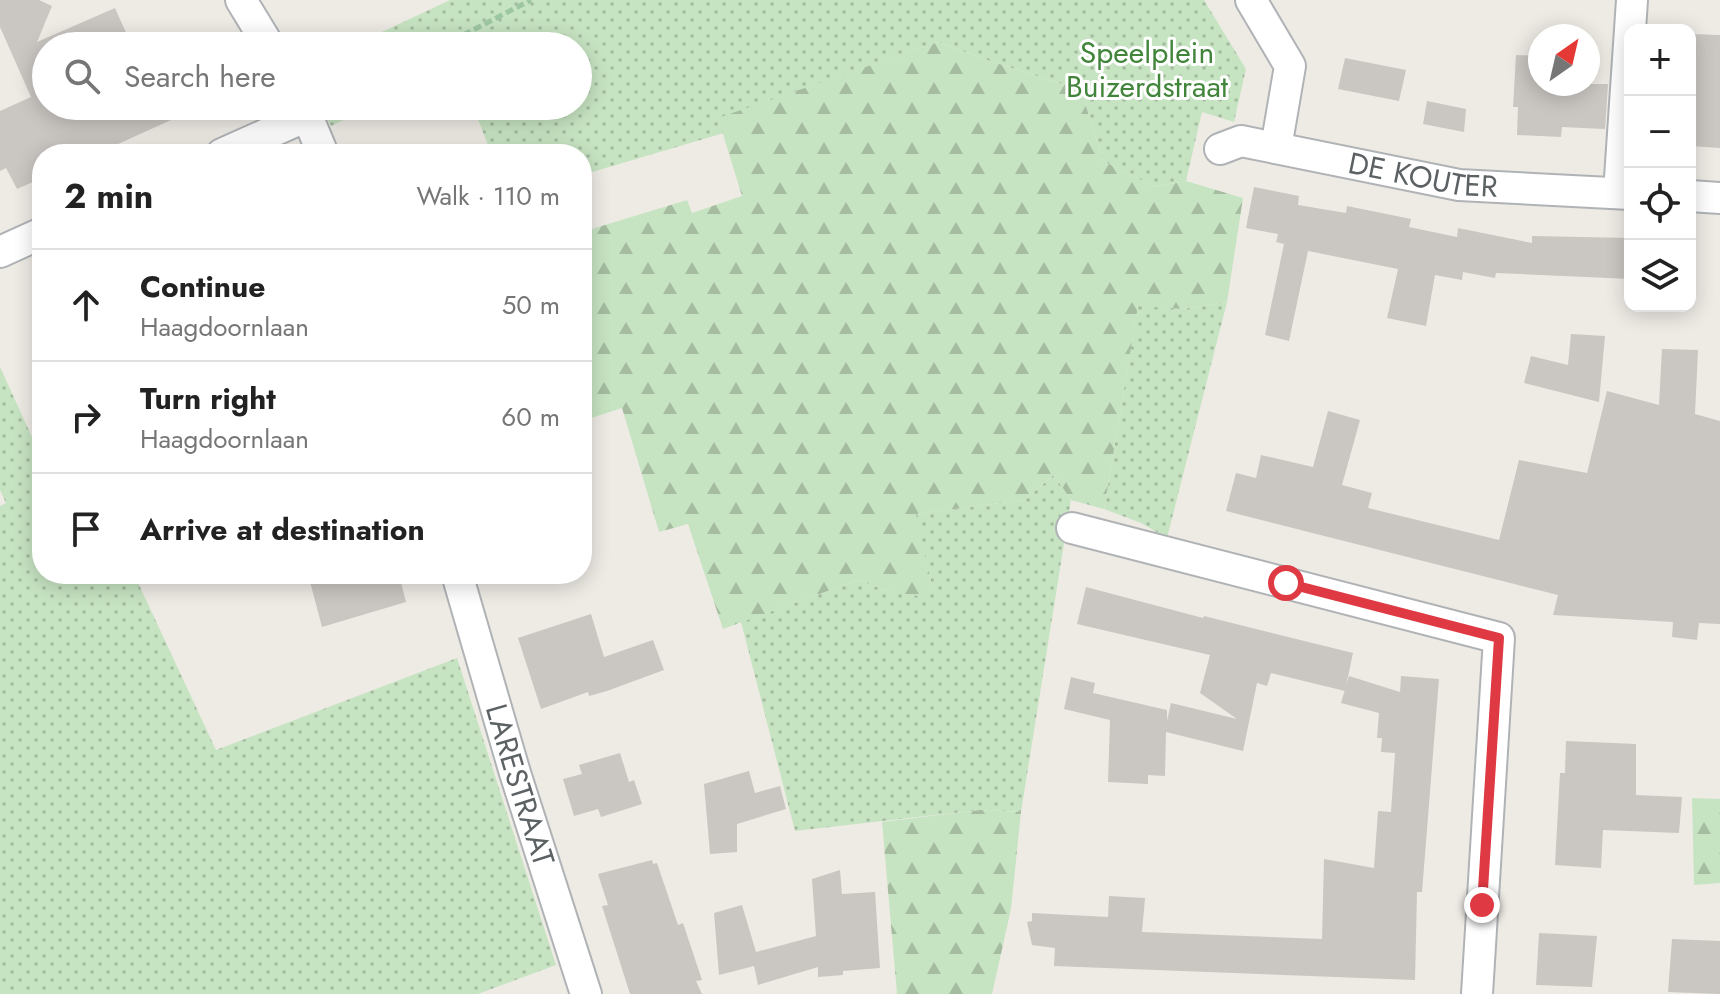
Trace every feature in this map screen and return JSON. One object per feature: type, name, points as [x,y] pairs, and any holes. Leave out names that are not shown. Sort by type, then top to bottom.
[{"type":"street","points":[[241,0],[260,32]]},
{"type":"street","points":[[1251,0],[1290,66],[1276,148]]},
{"type":"street","points":[[1625,168],[1632,0]]},
{"type":"street","points":[[242,144],[288,120]]},
{"type":"street","points":[[310,120],[319,144]]},
{"type":"street","name":"DE KOUTER","points":[[1220,149],[1241,141],[1459,185],[1624,193]]},
{"type":"street","points":[[1696,196],[1720,198]]},
{"type":"street","points":[[0,252],[32,238]]},
{"type":"street","points":[[1072,528],[1499,638],[1477,994]]},
{"type":"street","name":"LARESTRAAT","points":[[460,584],[515,773],[586,994]]},
{"type":"path","points":[[469,32],[531,0]]},
{"type":"green space","name":"Speelplein Buizerdstraat","points":[[450,0],[1204,0],[1246,69],[1234,122],[1202,112],[1186,181],[1155,187],[1103,161],[1081,90],[938,42],[718,119],[724,133],[592,172],[592,144],[488,144],[478,120],[592,120],[592,32],[382,32]]},
{"type":"green space","points":[[938,42],[1081,90],[1103,161],[1155,187],[1186,181],[1243,198],[1227,302],[1183,309],[1138,306],[1104,509],[1071,500],[1054,475],[1024,500],[916,514],[932,586],[919,596],[894,593],[858,580],[723,629],[688,524],[659,532],[622,408],[592,418],[592,229],[687,200],[692,213],[742,196],[718,118]]},
{"type":"green space","points":[[328,120],[343,120],[331,126]]},
{"type":"green space","points":[[1227,302],[1167,538],[1141,523],[1104,509],[1138,305],[1183,309]]},
{"type":"green space","points":[[0,367],[32,437],[32,584],[139,584],[216,750],[457,658],[556,965],[478,994],[0,994],[0,506],[6,503],[0,490]]},
{"type":"green space","points":[[1054,475],[1071,500],[1021,812],[980,810],[795,831],[741,622],[858,580],[894,593],[932,586],[915,514],[1024,500]]},
{"type":"green space","points":[[1692,798],[1720,799],[1720,883],[1694,885]]},
{"type":"green space","points":[[980,810],[1021,812],[1011,909],[992,994],[897,994],[882,822]]},
{"type":"building","points":[[0,0],[39,0],[52,6],[41,32],[32,32],[32,120],[171,120],[118,144],[32,144],[32,182],[17,189],[6,168],[0,171],[0,111],[31,97],[0,27]]},
{"type":"building","points":[[115,8],[126,32],[60,32]]},
{"type":"building","points":[[1696,34],[1720,35],[1720,148],[1696,146]]},
{"type":"building","points":[[1516,55],[1528,56],[1528,96],[1600,96],[1600,84],[1608,84],[1605,129],[1562,127],[1561,137],[1517,135],[1518,107],[1513,107]]},
{"type":"building","points":[[1345,58],[1406,70],[1399,101],[1338,89]]},
{"type":"building","points":[[1427,101],[1466,109],[1464,132],[1423,124]]},
{"type":"building","points":[[1254,187],[1299,196],[1298,205],[1346,213],[1347,206],[1411,219],[1409,227],[1457,237],[1458,228],[1532,243],[1532,236],[1624,238],[1624,279],[1496,273],[1495,278],[1463,272],[1462,280],[1435,275],[1426,326],[1387,318],[1398,269],[1308,251],[1289,341],[1265,335],[1284,244],[1276,242],[1278,234],[1246,228]]},
{"type":"building","points":[[1571,334],[1605,336],[1599,402],[1524,383],[1531,356],[1568,365]]},
{"type":"building","points":[[1662,349],[1698,350],[1695,414],[1720,421],[1720,624],[1699,623],[1697,640],[1672,637],[1673,622],[1553,615],[1558,595],[1226,511],[1236,473],[1256,478],[1261,455],[1313,467],[1328,411],[1360,420],[1342,485],[1372,493],[1368,508],[1499,540],[1519,460],[1587,473],[1607,391],[1659,405]]},
{"type":"building","points":[[311,584],[402,584],[406,602],[322,627]]},
{"type":"building","points":[[1086,587],[1353,653],[1345,691],[1271,673],[1267,686],[1257,683],[1243,751],[1166,732],[1165,776],[1148,775],[1148,784],[1108,782],[1110,720],[1064,709],[1071,677],[1095,683],[1093,693],[1167,710],[1167,721],[1171,703],[1237,719],[1200,693],[1210,655],[1077,624]]},
{"type":"building","points":[[591,614],[604,657],[653,640],[664,670],[607,691],[589,696],[588,692],[541,709],[518,638]]},
{"type":"building","points":[[1349,676],[1400,692],[1401,676],[1439,679],[1422,892],[1417,892],[1415,980],[1054,966],[1055,948],[1032,945],[1027,922],[1032,921],[1032,913],[1108,917],[1109,896],[1145,898],[1142,932],[1322,939],[1324,859],[1374,868],[1378,811],[1391,812],[1395,753],[1381,752],[1382,738],[1377,738],[1379,713],[1341,703]]},
{"type":"building","points":[[1566,741],[1636,744],[1636,795],[1682,797],[1679,833],[1603,830],[1601,868],[1555,865],[1560,773],[1565,773]]},
{"type":"building","points":[[620,753],[629,782],[634,780],[642,804],[601,817],[598,809],[574,816],[563,779],[582,774],[579,765]]},
{"type":"building","points":[[749,771],[755,793],[780,786],[786,809],[737,824],[737,852],[710,854],[704,784]]},
{"type":"building","points":[[652,860],[653,864],[657,863],[678,925],[683,923],[702,980],[696,981],[702,994],[630,994],[602,906],[608,905],[598,874]]},
{"type":"building","points":[[840,870],[842,894],[875,892],[880,968],[818,977],[818,967],[758,985],[754,966],[719,975],[714,913],[742,905],[756,952],[816,936],[812,879]]},
{"type":"building","points":[[1539,933],[1597,936],[1592,987],[1536,985]]},
{"type":"building","points":[[1672,939],[1720,941],[1720,994],[1668,992]]},
{"type":"route","points":[[1286,583],[1499,638],[1482,905]]}]
